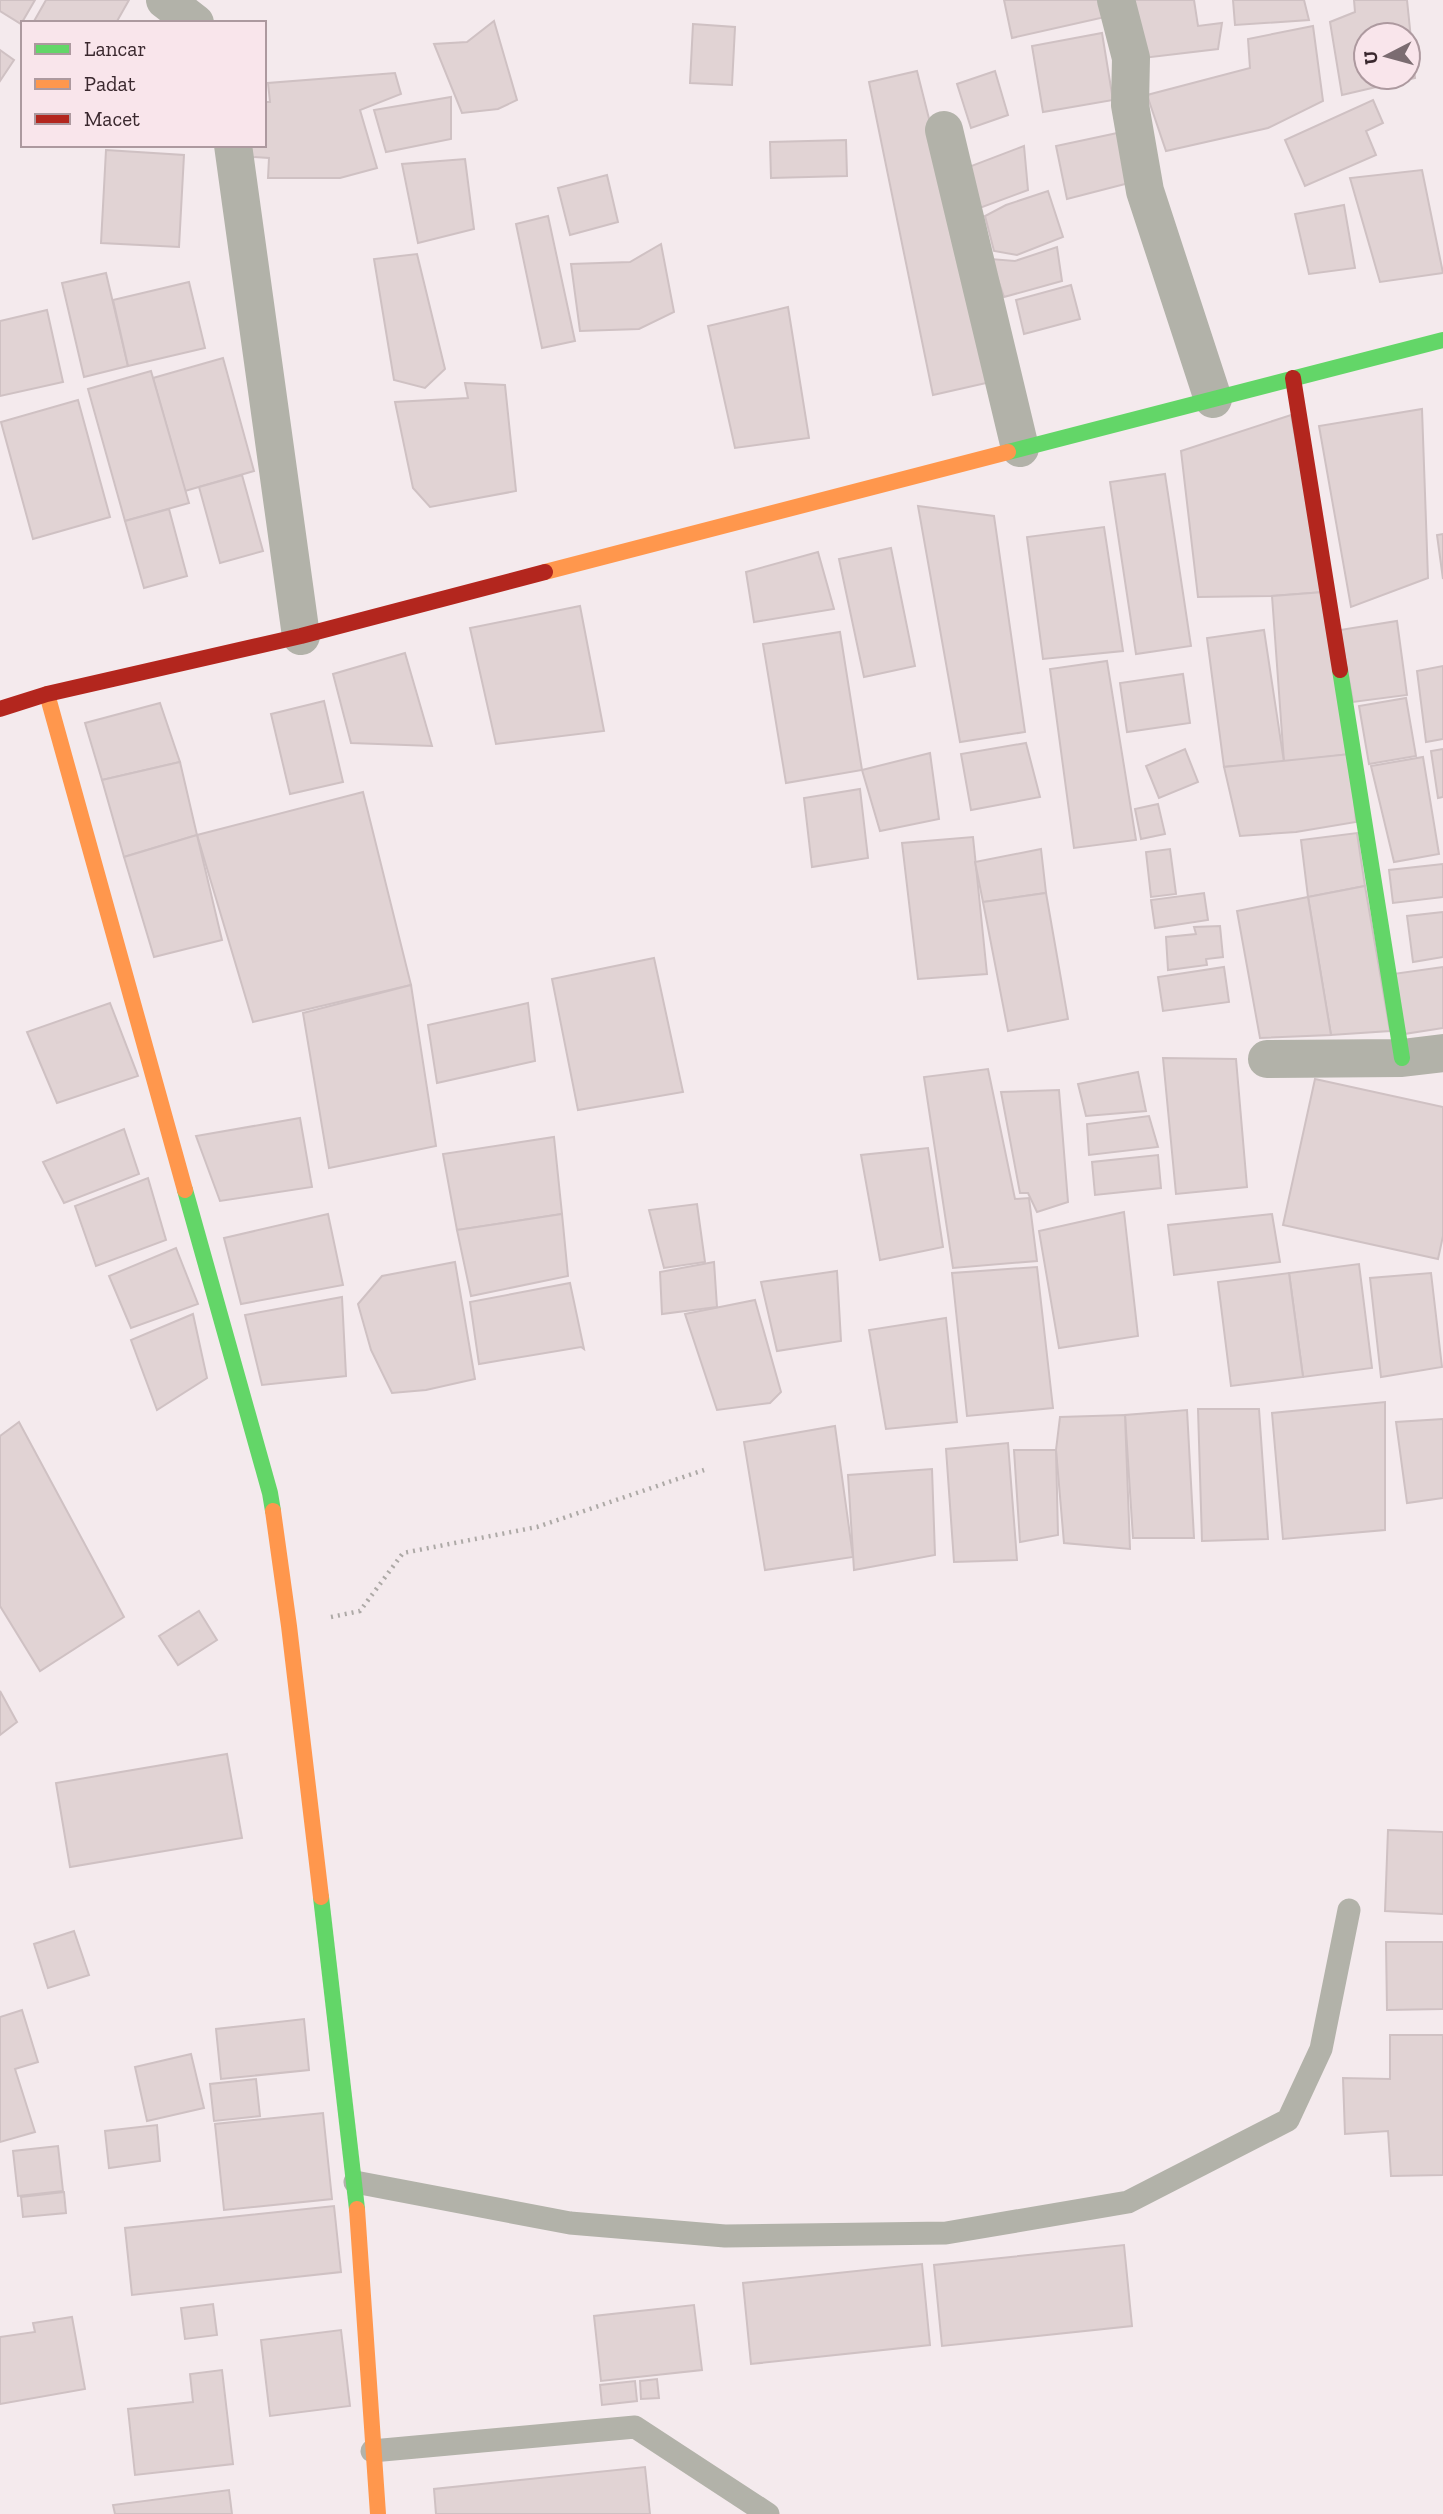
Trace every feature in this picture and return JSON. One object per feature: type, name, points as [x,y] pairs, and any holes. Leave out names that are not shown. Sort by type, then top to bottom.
[{"type":"street","points":[[165,0],[192,21]]},
{"type":"street","points":[[1116,0],[1131,58],[1130,105],[1145,191],[1213,399]]},
{"type":"street","points":[[944,130],[1020,448]]},
{"type":"street","points":[[233,147],[301,636]]},
{"type":"street","points":[[0,709],[47,694],[301,636],[1443,340]]},
{"type":"street","points":[[1293,378],[1402,1058]]},
{"type":"street","points":[[47,694],[270,1493],[289,1626],[355,2182],[378,2514]]},
{"type":"street","points":[[1267,1059],[1402,1058],[1443,1053]]},
{"type":"lane","points":[[355,2182],[570,2223],[725,2236],[946,2234],[1129,2202],[1287,2120],[1321,2049],[1349,1909]]},
{"type":"lane","points":[[372,2451],[635,2427],[768,2514]]},
{"type":"path","points":[[289,1626],[360,1611],[403,1553],[537,1527],[704,1470]]},
{"type":"building","points":[[0,0],[35,0],[21,24],[0,11]]},
{"type":"building","points":[[46,0],[129,0],[117,21],[34,21]]},
{"type":"building","points":[[1004,0],[1102,0],[1105,17],[1012,38]]},
{"type":"building","points":[[1131,0],[1194,0],[1198,26],[1222,23],[1218,49],[1143,58]]},
{"type":"building","points":[[1233,0],[1304,0],[1309,20],[1235,25]]},
{"type":"building","points":[[1354,0],[1407,0],[1409,21],[1352,21],[1352,91],[1359,91],[1342,95],[1330,22],[1355,12]]},
{"type":"building","points":[[494,21],[517,100],[498,109],[462,113],[434,44],[467,42]]},
{"type":"building","points":[[693,24],[735,27],[732,85],[690,83]]},
{"type":"building","points":[[1313,26],[1323,101],[1268,128],[1166,151],[1147,95],[1250,68],[1248,39]]},
{"type":"building","points":[[1102,33],[1113,100],[1043,112],[1032,46]]},
{"type":"building","points":[[0,50],[14,60],[0,81]]},
{"type":"building","points":[[917,71],[995,381],[933,395],[869,82]]},
{"type":"building","points":[[995,71],[1008,115],[971,128],[957,84]]},
{"type":"building","points":[[395,73],[401,94],[360,110],[377,168],[340,178],[268,178],[269,158],[252,157],[250,147],[266,147],[266,102],[270,102],[268,83]]},
{"type":"building","points":[[451,97],[451,139],[386,152],[374,110]]},
{"type":"building","points":[[1373,100],[1383,123],[1366,131],[1376,155],[1305,186],[1285,140]]},
{"type":"building","points":[[1122,132],[1129,183],[1067,199],[1056,146]]},
{"type":"building","points":[[846,140],[847,176],[771,178],[770,142]]},
{"type":"building","points":[[1024,146],[1028,190],[977,209],[966,168]]},
{"type":"building","points":[[106,150],[184,155],[179,247],[101,243]]},
{"type":"building","points":[[465,159],[474,229],[418,243],[402,164]]},
{"type":"building","points":[[1422,170],[1443,273],[1380,282],[1350,178]]},
{"type":"building","points":[[607,175],[618,222],[570,235],[558,188]]},
{"type":"building","points":[[1048,191],[1063,237],[1017,255],[994,251],[985,216],[1006,205]]},
{"type":"building","points":[[1344,205],[1355,268],[1309,274],[1295,214]]},
{"type":"building","points":[[548,216],[575,341],[542,348],[516,224]]},
{"type":"building","points":[[661,244],[674,312],[639,329],[580,331],[571,264],[630,262]]},
{"type":"building","points":[[1057,247],[1062,281],[1004,297],[991,259],[1015,261]]},
{"type":"building","points":[[417,254],[445,369],[425,388],[394,380],[374,259]]},
{"type":"building","points":[[106,273],[128,366],[84,377],[62,283]]},
{"type":"building","points":[[189,282],[205,348],[128,366],[113,300]]},
{"type":"building","points":[[1071,285],[1080,319],[1024,334],[1016,300]]},
{"type":"building","points":[[788,307],[809,438],[735,448],[708,326]]},
{"type":"building","points":[[47,310],[63,382],[0,396],[0,321]]},
{"type":"building","points":[[223,358],[254,471],[185,491],[153,378]]},
{"type":"building","points":[[151,371],[189,503],[125,521],[88,389]]},
{"type":"building","points":[[465,383],[505,385],[516,491],[430,507],[413,488],[395,402],[468,398]]},
{"type":"building","points":[[78,400],[110,517],[33,539],[1,422]]},
{"type":"building","points":[[1422,409],[1428,578],[1351,607],[1319,426]]},
{"type":"building","points":[[1291,415],[1324,592],[1198,597],[1181,451]]},
{"type":"building","points":[[1165,474],[1191,646],[1136,654],[1110,482]]},
{"type":"building","points":[[242,475],[263,551],[220,563],[199,487]]},
{"type":"building","points":[[918,506],[994,516],[1025,732],[960,742]]},
{"type":"building","points":[[169,509],[187,576],[144,588],[125,521]]},
{"type":"building","points":[[1104,527],[1123,651],[1043,659],[1027,537]]},
{"type":"building","points":[[1443,534],[1443,579],[1437,535]]},
{"type":"building","points":[[891,548],[915,666],[864,677],[839,559]]},
{"type":"building","points":[[818,552],[834,609],[754,622],[746,572]]},
{"type":"building","points":[[1324,592],[1350,754],[1284,762],[1272,596]]},
{"type":"building","points":[[580,606],[604,731],[496,744],[470,628]]},
{"type":"building","points":[[1397,621],[1407,695],[1353,702],[1340,630]]},
{"type":"building","points":[[1264,630],[1284,762],[1224,767],[1207,638]]},
{"type":"building","points":[[840,632],[862,770],[786,783],[763,644]]},
{"type":"building","points":[[405,653],[432,746],[351,743],[333,674]]},
{"type":"building","points":[[1107,661],[1136,840],[1074,848],[1050,669]]},
{"type":"building","points":[[1443,666],[1443,739],[1426,742],[1417,671]]},
{"type":"building","points":[[1183,674],[1190,723],[1127,732],[1120,683]]},
{"type":"building","points":[[1406,698],[1416,756],[1369,764],[1359,706]]},
{"type":"building","points":[[324,701],[343,782],[290,794],[271,714]]},
{"type":"building","points":[[160,703],[180,762],[102,780],[85,723]]},
{"type":"building","points":[[1026,743],[1040,797],[971,810],[961,754]]},
{"type":"building","points":[[1185,749],[1198,782],[1159,798],[1146,766]]},
{"type":"building","points":[[1443,749],[1443,797],[1438,798],[1431,751]]},
{"type":"building","points":[[930,753],[939,819],[880,831],[862,770]]},
{"type":"building","points":[[1350,754],[1356,822],[1296,832],[1240,836],[1224,767]]},
{"type":"building","points":[[1423,757],[1439,854],[1394,862],[1371,766]]},
{"type":"building","points":[[180,762],[197,835],[124,857],[102,780]]},
{"type":"building","points":[[860,789],[868,858],[812,867],[804,798]]},
{"type":"building","points":[[363,792],[411,985],[253,1022],[197,835]]},
{"type":"building","points":[[1158,804],[1165,834],[1141,839],[1135,809]]},
{"type":"building","points":[[1357,833],[1365,886],[1308,897],[1301,840]]},
{"type":"building","points":[[197,835],[222,940],[154,957],[124,857]]},
{"type":"building","points":[[973,837],[987,974],[918,979],[902,843]]},
{"type":"building","points":[[1041,849],[1046,893],[983,902],[975,862]]},
{"type":"building","points":[[1170,849],[1176,894],[1151,897],[1146,852]]},
{"type":"building","points":[[1443,864],[1443,897],[1393,903],[1389,870]]},
{"type":"building","points":[[1365,886],[1390,1031],[1331,1035],[1308,897]]},
{"type":"building","points":[[1046,893],[1068,1019],[1008,1031],[983,902]]},
{"type":"building","points":[[1204,893],[1208,920],[1155,928],[1151,900]]},
{"type":"building","points":[[1308,897],[1331,1035],[1260,1038],[1237,911]]},
{"type":"building","points":[[1443,912],[1443,957],[1413,962],[1407,916]]},
{"type":"building","points":[[1220,926],[1223,957],[1206,959],[1207,965],[1168,970],[1166,937],[1196,934],[1194,927]]},
{"type":"building","points":[[654,958],[683,1092],[578,1110],[552,979]]},
{"type":"building","points":[[1224,967],[1229,1002],[1163,1011],[1158,977]]},
{"type":"building","points":[[1443,967],[1443,1028],[1404,1034],[1393,974]]},
{"type":"building","points":[[411,985],[436,1146],[329,1168],[303,1013]]},
{"type":"building","points":[[110,1003],[138,1076],[57,1103],[27,1032]]},
{"type":"building","points":[[528,1003],[535,1061],[437,1083],[428,1025]]},
{"type":"building","points":[[1163,1058],[1236,1059],[1247,1187],[1176,1194]]},
{"type":"building","points":[[988,1069],[1015,1199],[1029,1198],[1037,1261],[953,1268],[924,1077]]},
{"type":"building","points":[[1138,1072],[1146,1111],[1086,1116],[1078,1084]]},
{"type":"building","points":[[1315,1079],[1443,1107],[1443,1236],[1438,1259],[1283,1225]]},
{"type":"building","points":[[1059,1090],[1068,1202],[1037,1212],[1028,1193],[1020,1193],[1001,1092]]},
{"type":"building","points":[[1149,1116],[1158,1147],[1089,1155],[1087,1124]]},
{"type":"building","points":[[300,1118],[312,1187],[220,1201],[196,1136]]},
{"type":"building","points":[[124,1129],[139,1174],[64,1203],[43,1162]]},
{"type":"building","points":[[554,1137],[562,1214],[457,1230],[443,1154]]},
{"type":"building","points":[[928,1148],[943,1247],[880,1260],[861,1155]]},
{"type":"building","points":[[1158,1155],[1161,1188],[1095,1195],[1092,1162]]},
{"type":"building","points":[[148,1178],[166,1240],[96,1266],[75,1206]]},
{"type":"building","points":[[697,1204],[705,1262],[664,1268],[649,1210]]},
{"type":"building","points":[[1124,1212],[1138,1336],[1059,1348],[1039,1231]]},
{"type":"building","points":[[328,1214],[343,1285],[241,1304],[224,1238]]},
{"type":"building","points":[[562,1214],[568,1276],[471,1296],[457,1230]]},
{"type":"building","points":[[1272,1214],[1280,1262],[1174,1275],[1168,1225]]},
{"type":"building","points":[[176,1248],[198,1304],[131,1328],[109,1276]]},
{"type":"building","points":[[455,1262],[475,1379],[426,1390],[392,1393],[371,1350],[358,1304],[382,1276]]},
{"type":"building","points":[[714,1262],[717,1307],[662,1314],[660,1272]]},
{"type":"building","points":[[1359,1264],[1372,1368],[1303,1377],[1289,1273]]},
{"type":"building","points":[[1037,1267],[1053,1408],[967,1416],[952,1273]]},
{"type":"building","points":[[837,1271],[841,1341],[777,1351],[761,1282]]},
{"type":"building","points":[[1289,1273],[1303,1377],[1231,1386],[1218,1282]]},
{"type":"building","points":[[1431,1273],[1442,1367],[1381,1377],[1370,1278]]},
{"type":"building","points":[[570,1283],[584,1349],[581,1347],[479,1364],[470,1302]]},
{"type":"building","points":[[342,1297],[346,1376],[262,1385],[245,1315]]},
{"type":"building","points":[[755,1300],[781,1392],[770,1403],[717,1410],[685,1314]]},
{"type":"building","points":[[193,1314],[207,1378],[157,1410],[131,1340]]},
{"type":"building","points":[[946,1318],[957,1422],[886,1429],[869,1330]]},
{"type":"building","points":[[1385,1402],[1385,1530],[1283,1539],[1272,1413]]},
{"type":"building","points":[[1198,1409],[1259,1409],[1268,1539],[1202,1541]]},
{"type":"building","points":[[1187,1410],[1194,1538],[1133,1538],[1125,1415]]},
{"type":"building","points":[[1125,1415],[1130,1549],[1064,1543],[1056,1450],[1060,1417]]},
{"type":"building","points":[[1443,1419],[1443,1498],[1407,1503],[1396,1422]]},
{"type":"building","points":[[19,1422],[124,1617],[40,1671],[0,1606],[0,1436]]},
{"type":"building","points":[[835,1426],[853,1557],[765,1570],[744,1442]]},
{"type":"building","points":[[1008,1443],[1017,1560],[954,1562],[946,1449]]},
{"type":"building","points":[[1014,1450],[1056,1450],[1058,1535],[1020,1542]]},
{"type":"building","points":[[932,1469],[935,1555],[854,1570],[848,1475]]},
{"type":"building","points":[[199,1611],[217,1640],[178,1665],[159,1636]]},
{"type":"building","points":[[0,1691],[17,1722],[0,1735]]},
{"type":"building","points":[[227,1754],[242,1838],[70,1867],[56,1783]]},
{"type":"building","points":[[1388,1830],[1443,1832],[1443,1914],[1385,1911]]},
{"type":"building","points":[[74,1931],[89,1975],[48,1988],[34,1944]]},
{"type":"building","points":[[1386,1942],[1443,1942],[1443,2009],[1387,2010]]},
{"type":"building","points":[[22,2010],[38,2062],[15,2069],[35,2132],[0,2142],[0,2017]]},
{"type":"building","points":[[304,2019],[309,2070],[221,2079],[216,2029]]},
{"type":"building","points":[[1390,2035],[1443,2035],[1443,2175],[1391,2176],[1388,2131],[1345,2134],[1343,2078],[1390,2079]]},
{"type":"building","points":[[191,2054],[204,2108],[147,2121],[135,2067]]},
{"type":"building","points":[[256,2079],[260,2116],[214,2121],[210,2084]]},
{"type":"building","points":[[323,2113],[332,2199],[224,2210],[215,2124]]},
{"type":"building","points":[[157,2125],[160,2161],[109,2168],[105,2131]]},
{"type":"building","points":[[58,2146],[63,2191],[18,2196],[13,2151]]},
{"type":"building","points":[[64,2192],[66,2213],[23,2217],[21,2197]]},
{"type":"building","points":[[334,2206],[341,2272],[132,2295],[125,2228]]},
{"type":"building","points":[[1124,2245],[1132,2326],[942,2346],[934,2265]]},
{"type":"building","points":[[922,2264],[930,2345],[751,2364],[743,2283]]},
{"type":"building","points":[[213,2304],[217,2335],[185,2339],[181,2308]]},
{"type":"building","points":[[694,2305],[702,2370],[601,2381],[594,2316]]},
{"type":"building","points":[[72,2317],[85,2389],[0,2404],[0,2337],[35,2332],[33,2323]]},
{"type":"building","points":[[341,2330],[350,2406],[270,2416],[261,2340]]},
{"type":"building","points":[[222,2370],[233,2464],[135,2475],[128,2409],[193,2402],[190,2374]]},
{"type":"building","points":[[657,2379],[659,2398],[641,2399],[640,2381]]},
{"type":"building","points":[[635,2381],[637,2401],[602,2405],[600,2385]]},
{"type":"building","points":[[645,2467],[650,2514],[436,2514],[434,2489]]},
{"type":"building","points":[[229,2490],[232,2514],[115,2514],[113,2505]]},
{"type":"traffic: fast","points":[[1008,452],[1443,340]]},
{"type":"traffic: fast","points":[[1340,670],[1402,1058]]},
{"type":"traffic: fast","points":[[185,1190],[273,1511]]},
{"type":"traffic: fast","points":[[321,1897],[357,2209]]},
{"type":"traffic: slow","points":[[545,572],[1008,452]]},
{"type":"traffic: slow","points":[[47,694],[185,1190]]},
{"type":"traffic: slow","points":[[273,1511],[321,1897]]},
{"type":"traffic: slow","points":[[357,2209],[378,2514]]},
{"type":"traffic: jam","points":[[1293,378],[1340,670]]},
{"type":"traffic: jam","points":[[0,709],[47,694],[301,636],[545,572]]}]
